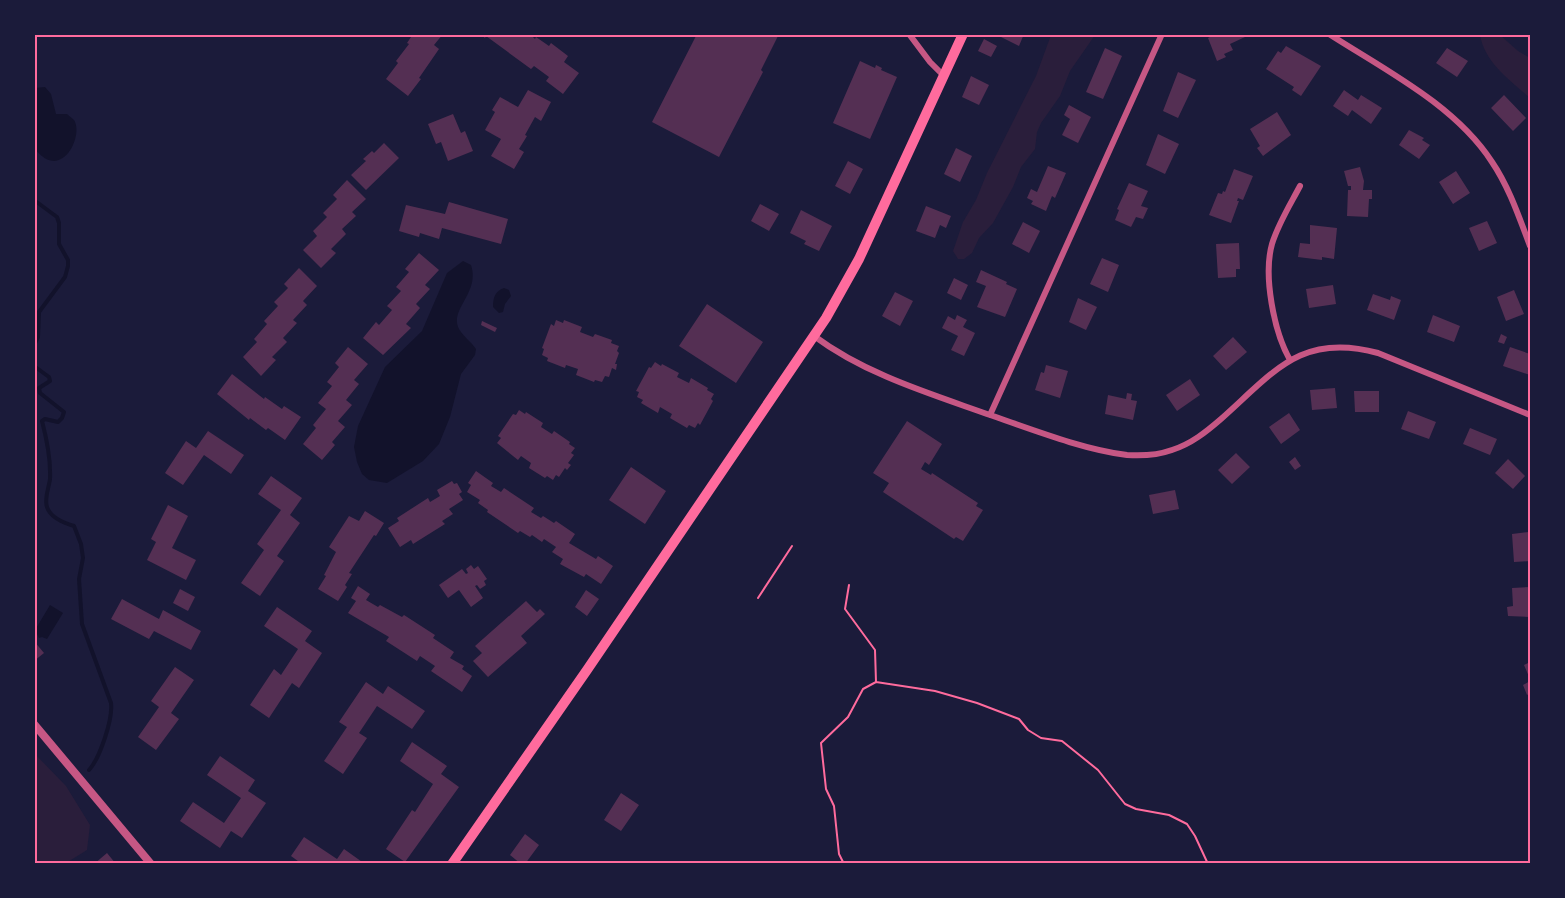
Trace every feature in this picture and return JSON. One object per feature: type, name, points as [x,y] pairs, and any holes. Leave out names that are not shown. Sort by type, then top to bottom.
[{"type":"highway","points":[[452,864],[594,661],[838,298],[859,259],[963,34]]},
{"type":"street","points":[[909,34],[926,57],[944,75]]},
{"type":"street","points":[[990,415],[1162,34]]},
{"type":"street","points":[[1329,34],[1438,106],[1468,132],[1481,146],[1502,179],[1530,245]]},
{"type":"street","points":[[1290,360],[1276,330],[1269,263],[1275,237],[1300,186]]},
{"type":"street","points":[[814,336],[832,350],[870,369],[990,415],[1046,435],[1134,455],[1171,451],[1197,438],[1290,360],[1325,347],[1363,349],[1420,369],[1530,415]]},
{"type":"street","points":[[34,724],[151,864]]},
{"type":"path","points":[[758,598],[792,546]]},
{"type":"path","points":[[849,585],[845,609],[875,650],[876,682]]},
{"type":"path","points":[[844,864],[839,854],[834,806],[826,789],[821,743],[848,717],[863,689],[876,682],[935,690],[977,703],[1019,719],[1028,730],[1041,738],[1062,741],[1098,770],[1125,804],[1136,809],[1169,815],[1187,824],[1208,864]]},
{"type":"shaded area","points":[[1051,35],[1095,35],[1070,71],[1060,96],[1041,123],[1037,132],[1035,149],[1021,167],[993,223],[979,238],[972,253],[964,259],[958,259],[953,251],[963,222],[1036,76]]},
{"type":"shaded area","points":[[1480,35],[1500,35],[1530,58],[1530,98],[1493,62],[1487,54]]},
{"type":"shaded area","points":[[45,87],[51,94],[56,114],[67,114],[74,120],[76,127],[76,136],[68,153],[62,159],[54,161],[45,158],[35,149],[35,88]]},
{"type":"shaded area","points":[[463,261],[471,265],[473,275],[469,291],[458,313],[458,327],[476,349],[475,355],[461,374],[450,417],[439,444],[423,461],[387,483],[369,480],[362,474],[357,462],[354,447],[358,426],[385,367],[422,331],[447,273]]},
{"type":"shaded area","points":[[504,288],[509,290],[511,296],[503,312],[499,313],[493,307],[493,301],[495,295]]},
{"type":"shaded area","points":[[50,605],[63,613],[47,639],[39,638],[35,630]]},
{"type":"shaded area","points":[[34,753],[66,786],[90,825],[87,850],[66,863],[35,863]]},
{"type":"building","points":[[413,34],[443,34],[434,45],[439,49],[408,96],[386,79],[398,63],[396,61],[409,44],[407,43]]},
{"type":"building","points":[[480,34],[530,34],[549,46],[551,43],[568,56],[564,62],[579,73],[563,94],[546,81],[549,77],[534,66],[531,69]]},
{"type":"building","points":[[697,34],[779,34],[761,70],[763,72],[719,157],[652,122]]},
{"type":"building","points":[[1002,34],[1024,34],[1019,46],[1001,37]]},
{"type":"building","points":[[1215,34],[1243,34],[1245,37],[1230,44],[1233,50],[1224,54],[1226,57],[1217,61],[1208,38]]},
{"type":"building","points":[[984,39],[997,46],[991,57],[978,51]]},
{"type":"building","points":[[1286,46],[1321,66],[1301,96],[1292,90],[1294,87],[1266,69],[1278,51],[1281,53]]},
{"type":"building","points":[[1105,48],[1122,56],[1103,99],[1086,92]]},
{"type":"building","points":[[1447,48],[1468,61],[1457,77],[1436,63]]},
{"type":"building","points":[[860,61],[875,68],[876,65],[882,68],[881,70],[897,77],[870,139],[833,123]]},
{"type":"building","points":[[1178,72],[1196,80],[1178,118],[1163,111]]},
{"type":"building","points":[[971,76],[989,85],[979,105],[962,97]]},
{"type":"building","points":[[528,90],[551,102],[541,121],[535,117],[525,135],[527,136],[519,149],[524,152],[514,169],[491,156],[501,139],[485,130],[495,112],[492,110],[500,97],[518,107]]},
{"type":"building","points":[[1344,90],[1358,100],[1361,95],[1382,108],[1371,124],[1352,110],[1348,116],[1333,106]]},
{"type":"building","points":[[1504,95],[1526,118],[1513,131],[1491,108]]},
{"type":"building","points":[[1069,105],[1091,117],[1078,143],[1062,135],[1070,119],[1064,115]]},
{"type":"building","points":[[1277,112],[1291,135],[1263,156],[1257,148],[1260,146],[1250,129]]},
{"type":"building","points":[[453,114],[461,133],[465,131],[473,151],[448,161],[441,142],[436,144],[428,124]]},
{"type":"building","points":[[1409,130],[1424,138],[1422,140],[1430,145],[1419,159],[1399,145]]},
{"type":"building","points":[[1158,134],[1179,144],[1165,174],[1146,165]]},
{"type":"building","points":[[384,143],[399,158],[366,190],[351,175],[366,161],[363,159],[372,151],[374,153]]},
{"type":"building","points":[[956,148],[972,156],[960,182],[944,174]]},
{"type":"building","points":[[848,161],[863,169],[850,194],[835,186]]},
{"type":"building","points":[[1048,166],[1066,173],[1055,198],[1052,196],[1046,211],[1031,204],[1033,201],[1027,198],[1031,189],[1037,192]]},
{"type":"building","points":[[1360,167],[1364,181],[1363,190],[1372,190],[1368,217],[1347,216],[1348,190],[1351,190],[1351,186],[1348,186],[1344,171]]},
{"type":"building","points":[[1234,169],[1253,176],[1243,200],[1238,198],[1231,223],[1209,215],[1218,193],[1225,192]]},
{"type":"building","points":[[1456,171],[1470,193],[1453,204],[1439,182]]},
{"type":"building","points":[[347,180],[366,199],[352,212],[356,216],[342,229],[346,234],[331,249],[336,253],[321,268],[303,250],[317,236],[313,231],[327,217],[323,213],[337,199],[333,195]]},
{"type":"building","points":[[1129,183],[1148,191],[1141,206],[1148,208],[1143,219],[1136,217],[1131,227],[1115,220],[1119,210],[1117,209]]},
{"type":"building","points":[[449,202],[508,219],[501,244],[442,228],[439,239],[420,233],[419,237],[399,231],[406,205],[445,214]]},
{"type":"building","points":[[760,204],[779,214],[769,231],[751,221]]},
{"type":"building","points":[[926,206],[951,216],[946,228],[940,225],[935,238],[916,231]]},
{"type":"building","points":[[801,210],[832,226],[819,251],[804,244],[806,241],[790,233]]},
{"type":"building","points":[[1487,221],[1497,243],[1479,251],[1469,228]]},
{"type":"building","points":[[1023,222],[1040,231],[1029,253],[1012,244]]},
{"type":"building","points":[[1310,225],[1337,228],[1334,259],[1298,257],[1300,243],[1310,244]]},
{"type":"building","points":[[1239,243],[1240,269],[1236,269],[1236,277],[1218,278],[1216,244]]},
{"type":"building","points":[[419,253],[439,270],[425,285],[430,289],[416,304],[420,308],[406,324],[411,328],[383,355],[363,338],[376,322],[379,325],[392,310],[387,306],[401,291],[396,287],[409,272],[405,269]]},
{"type":"building","points":[[1102,258],[1119,265],[1108,292],[1090,284]]},
{"type":"building","points":[[299,268],[317,286],[303,301],[307,305],[293,320],[297,323],[283,338],[287,342],[272,357],[276,360],[261,376],[243,357],[257,342],[254,339],[267,324],[264,321],[278,306],[274,302],[288,288],[284,284]]},
{"type":"building","points":[[981,270],[1017,289],[1005,317],[977,307],[986,286],[976,282]]},
{"type":"building","points":[[954,278],[968,285],[961,300],[947,293]]},
{"type":"building","points":[[1333,285],[1336,304],[1309,308],[1306,289]]},
{"type":"building","points":[[1514,290],[1524,314],[1506,321],[1497,297]]},
{"type":"building","points":[[895,292],[913,301],[900,326],[882,316]]},
{"type":"building","points":[[1373,294],[1390,300],[1391,296],[1401,300],[1394,320],[1367,310]]},
{"type":"building","points":[[1078,298],[1097,307],[1086,330],[1069,322]]},
{"type":"building","points":[[707,304],[763,342],[736,383],[679,346]]},
{"type":"building","points":[[957,315],[967,320],[963,327],[975,333],[964,356],[951,350],[958,336],[942,328],[948,316],[955,320]]},
{"type":"building","points":[[1433,315],[1460,326],[1454,342],[1427,332]]},
{"type":"building","points":[[556,320],[563,323],[564,320],[582,327],[580,332],[593,337],[595,334],[612,340],[611,343],[619,346],[616,370],[612,368],[609,377],[605,376],[602,382],[595,380],[594,382],[576,375],[578,369],[566,365],[565,368],[547,361],[548,358],[542,355],[544,349],[542,348],[551,324],[554,326]]},
{"type":"building","points":[[482,321],[497,328],[495,332],[481,325]]},
{"type":"building","points":[[1501,334],[1507,337],[1504,344],[1498,342]]},
{"type":"building","points":[[1233,337],[1247,352],[1226,370],[1213,356]]},
{"type":"building","points":[[348,347],[368,364],[354,380],[359,384],[346,400],[352,405],[338,421],[345,427],[332,442],[335,445],[322,460],[303,444],[316,428],[313,425],[326,409],[318,403],[332,386],[327,382],[339,367],[335,363]]},
{"type":"building","points":[[1510,347],[1530,354],[1530,375],[1503,366]]},
{"type":"building","points":[[655,362],[679,373],[677,377],[689,383],[691,378],[714,394],[711,399],[713,401],[700,425],[698,423],[695,428],[689,425],[687,428],[670,418],[672,414],[660,407],[658,413],[641,403],[643,400],[637,397],[639,392],[636,391],[649,367],[651,368]]},
{"type":"building","points":[[1046,365],[1068,371],[1060,398],[1035,390]]},
{"type":"building","points":[[232,374],[264,399],[265,397],[282,409],[284,406],[301,417],[285,440],[250,418],[249,420],[217,394]]},
{"type":"building","points":[[1190,379],[1200,395],[1177,411],[1166,395]]},
{"type":"building","points":[[1335,388],[1337,408],[1312,410],[1310,390]]},
{"type":"building","points":[[1354,391],[1379,391],[1379,412],[1355,412]]},
{"type":"building","points":[[1127,393],[1132,394],[1131,400],[1137,401],[1133,420],[1105,414],[1108,395],[1126,399]]},
{"type":"building","points":[[519,410],[543,423],[541,427],[552,434],[554,431],[575,448],[571,453],[574,455],[568,463],[571,465],[567,470],[565,468],[559,477],[556,475],[553,480],[547,476],[545,478],[529,468],[531,463],[521,456],[518,460],[497,443],[501,438],[498,436],[513,414],[516,415]]},
{"type":"building","points":[[1408,411],[1436,422],[1429,439],[1401,429]]},
{"type":"building","points":[[1289,413],[1300,430],[1281,444],[1269,427]]},
{"type":"building","points":[[907,421],[942,444],[929,465],[925,462],[921,469],[931,475],[932,473],[978,503],[976,506],[983,510],[963,541],[956,537],[954,539],[883,492],[889,483],[873,473]]},
{"type":"building","points":[[1470,428],[1497,439],[1490,455],[1463,444]]},
{"type":"building","points":[[208,431],[244,455],[231,474],[204,455],[183,485],[165,473],[186,441],[196,448]]},
{"type":"building","points":[[1236,453],[1250,467],[1232,484],[1218,470]]},
{"type":"building","points":[[1295,457],[1301,466],[1295,470],[1289,462]]},
{"type":"building","points":[[1508,459],[1525,476],[1513,489],[1495,473]]},
{"type":"building","points":[[631,467],[666,491],[645,524],[609,500]]},
{"type":"building","points":[[476,471],[493,483],[491,486],[501,492],[504,488],[534,508],[531,512],[554,523],[556,521],[575,534],[569,543],[596,559],[598,556],[613,566],[601,584],[586,574],[584,577],[560,564],[563,559],[552,552],[556,547],[544,539],[542,542],[532,535],[530,537],[520,531],[518,533],[487,512],[488,510],[478,503],[480,500],[467,492],[471,485],[468,483]]},
{"type":"building","points":[[271,476],[302,498],[290,515],[300,523],[277,556],[284,561],[260,596],[241,583],[264,550],[257,544],[281,510],[258,494]]},
{"type":"building","points":[[452,481],[454,484],[457,483],[463,500],[449,509],[453,514],[442,521],[445,524],[413,544],[411,540],[400,547],[388,528],[399,521],[397,518],[428,498],[430,502],[440,496],[437,490]]},
{"type":"building","points":[[1175,490],[1179,509],[1153,514],[1149,495]]},
{"type":"building","points":[[168,505],[188,516],[172,548],[196,560],[186,580],[147,560],[156,542],[151,539]]},
{"type":"building","points":[[365,511],[384,523],[349,573],[352,574],[345,585],[347,587],[338,601],[318,589],[336,552],[329,547],[349,516],[359,521]]},
{"type":"building","points":[[1529,532],[1530,561],[1514,562],[1512,534]]},
{"type":"building","points":[[471,565],[474,569],[478,566],[487,579],[484,581],[486,585],[480,589],[477,585],[475,586],[483,598],[471,607],[459,590],[448,598],[439,585],[462,569],[466,574],[468,573],[466,569]]},
{"type":"building","points":[[358,586],[370,594],[366,600],[402,617],[404,615],[435,635],[433,638],[454,652],[450,658],[464,666],[462,669],[472,676],[462,692],[431,671],[435,666],[420,656],[417,661],[386,641],[389,637],[348,613],[356,601],[351,598]]},
{"type":"building","points":[[1530,587],[1530,617],[1508,616],[1507,607],[1513,606],[1512,588]]},
{"type":"building","points":[[180,589],[195,597],[188,611],[173,603]]},
{"type":"building","points":[[586,590],[599,599],[587,616],[575,607]]},
{"type":"building","points":[[122,599],[159,619],[163,610],[201,631],[191,650],[154,631],[149,639],[111,619]]},
{"type":"building","points":[[526,601],[537,612],[540,609],[545,614],[521,636],[527,643],[488,677],[473,661],[482,653],[475,646]]},
{"type":"building","points":[[277,607],[312,631],[305,641],[322,653],[299,688],[292,683],[269,718],[250,705],[274,669],[281,675],[298,649],[264,626]]},
{"type":"building","points":[[34,641],[44,653],[34,661]]},
{"type":"building","points":[[1530,662],[1530,679],[1524,665]]},
{"type":"building","points":[[175,667],[194,680],[171,713],[179,719],[156,750],[138,737],[159,707],[151,701]]},
{"type":"building","points":[[1530,681],[1530,693],[1527,695],[1523,685]]},
{"type":"building","points":[[366,682],[383,694],[388,686],[425,711],[412,729],[377,706],[359,733],[367,738],[343,774],[324,761],[347,727],[339,722]]},
{"type":"building","points":[[412,742],[447,766],[441,774],[459,787],[405,862],[386,849],[412,810],[415,812],[433,784],[400,761]]},
{"type":"building","points":[[220,756],[255,780],[248,791],[266,803],[242,838],[231,831],[220,848],[180,821],[193,802],[224,823],[241,798],[207,775]]},
{"type":"building","points":[[621,793],[639,805],[621,831],[604,820]]},
{"type":"building","points":[[525,834],[539,845],[525,864],[521,864],[510,855]]},
{"type":"building","points":[[304,837],[337,859],[344,849],[365,864],[302,864],[291,856]]},
{"type":"building","points":[[107,853],[116,864],[94,864]]},
{"type":"waterway","points":[[34,200],[57,217],[59,244],[68,260],[65,277],[39,312],[38,337],[34,345]]},
{"type":"waterway","points":[[34,366],[49,377],[50,381],[39,388],[40,393],[64,412],[58,422],[45,419],[42,421],[50,464],[46,504],[54,517],[74,526],[81,544],[83,558],[79,579],[82,624],[111,703],[105,738],[89,770]]}]
